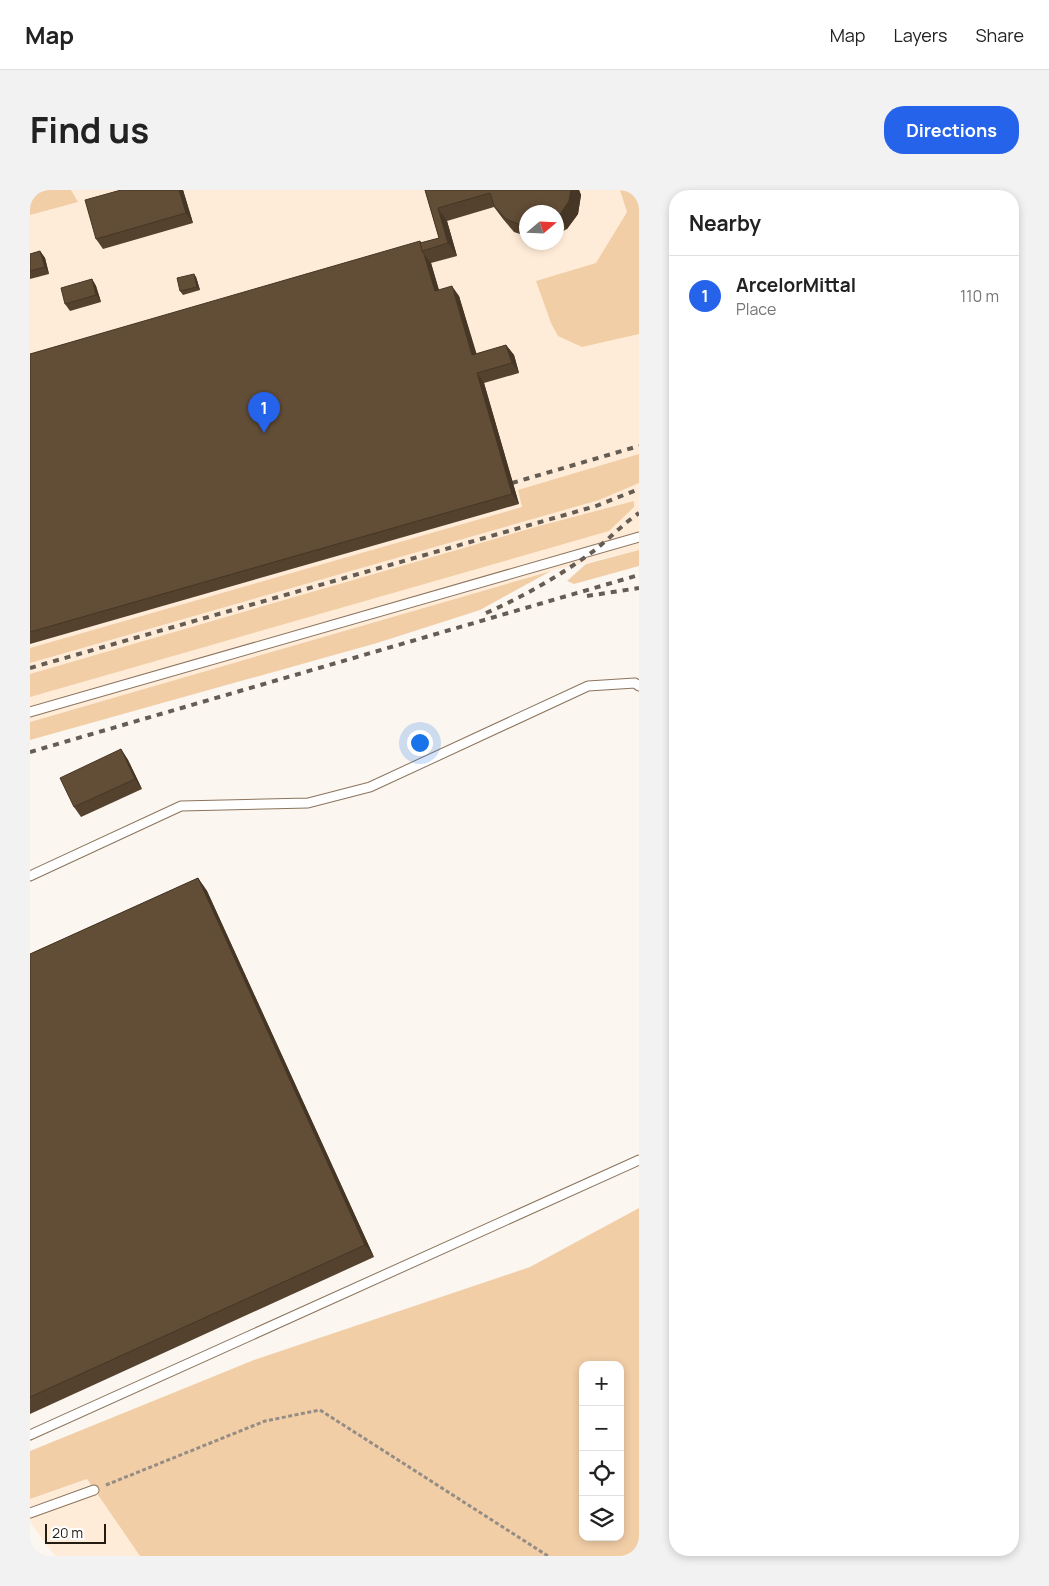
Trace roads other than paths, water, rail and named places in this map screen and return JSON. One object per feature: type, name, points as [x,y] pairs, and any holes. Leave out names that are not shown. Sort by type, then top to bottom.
[{"type":"lane","points":[[30,712],[639,537]]},
{"type":"lane","points":[[30,876],[181,806],[308,803],[370,787],[588,686],[634,683],[639,686]]},
{"type":"lane","points":[[30,1435],[639,1160]]},
{"type":"lane","points":[[30,1513],[94,1490]]},
{"type":"railway","points":[[512,483],[639,446]]},
{"type":"railway","points":[[30,668],[596,506],[639,489]]},
{"type":"railway","points":[[486,613],[529,592],[569,568],[595,550],[639,513]]},
{"type":"railway","points":[[30,752],[639,575]]},
{"type":"railway","points":[[587,596],[639,588]]},
{"type":"place","name":"ArcelorMittal","points":[[264,433]]}]
